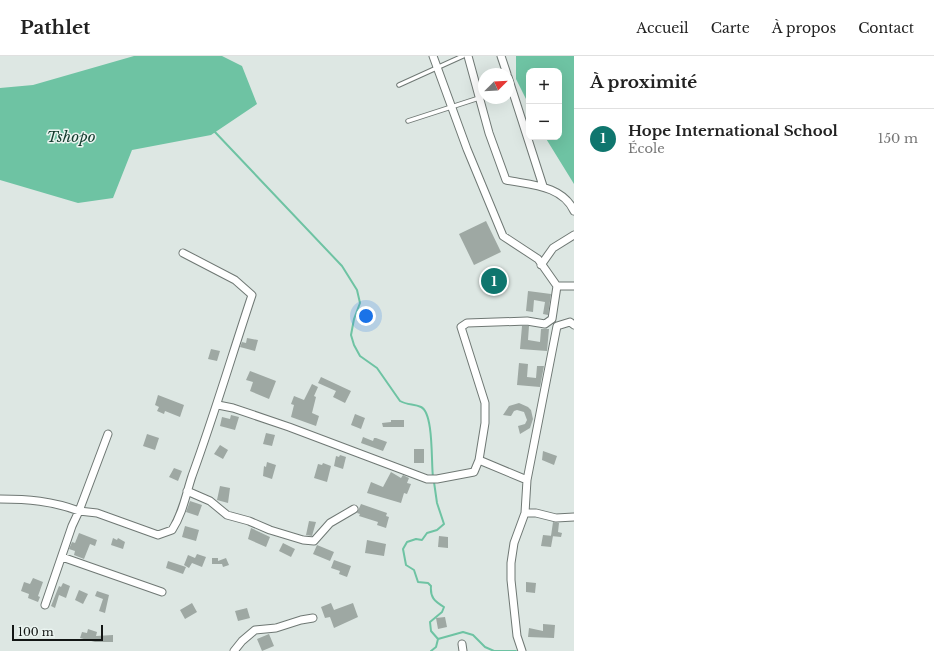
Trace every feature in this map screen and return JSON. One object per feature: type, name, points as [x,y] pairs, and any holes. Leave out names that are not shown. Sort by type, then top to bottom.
[{"type":"street","points":[[218,405],[233,408],[289,427],[429,478],[437,479],[474,472],[479,460],[485,423],[485,403],[461,327],[467,324],[527,321],[546,324],[552,319],[557,286],[538,259],[503,236],[432,56]]},
{"type":"street","points":[[468,56],[478,91]]},
{"type":"street","points":[[501,56],[505,68]]},
{"type":"street","points":[[514,95],[542,186]]},
{"type":"street","points":[[482,104],[489,133],[506,180],[542,186],[554,191],[568,203],[574,211]]},
{"type":"street","points":[[541,265],[553,248],[574,234]]},
{"type":"street","points":[[0,499],[30,499],[60,504],[79,511],[97,513],[158,534],[172,530],[181,518],[187,491],[218,405],[252,295],[235,280],[183,253]]},
{"type":"street","points":[[557,286],[574,286]]},
{"type":"street","points":[[522,650],[517,636],[511,580],[511,563],[514,543],[525,513],[527,480],[558,326],[570,322],[574,325]]},
{"type":"street","points":[[45,606],[72,526],[108,434]]},
{"type":"street","points":[[479,460],[527,480]]},
{"type":"street","points":[[187,491],[210,501],[227,515],[303,540],[314,541],[330,523],[354,509]]},
{"type":"street","points":[[525,513],[536,513],[556,518],[574,517]]},
{"type":"street","points":[[62,556],[162,592]]},
{"type":"street","points":[[234,651],[242,641],[255,630],[276,628],[301,620],[313,618]]},
{"type":"lane","points":[[399,85],[463,56]]},
{"type":"lane","points":[[408,121],[451,105],[478,98]]},
{"type":"water","name":"Tshopo","points":[[134,56],[222,56],[242,66],[257,104],[211,135],[132,150],[113,198],[78,203],[0,180],[0,88],[33,85]]},
{"type":"water","points":[[516,56],[574,56],[574,184],[547,140],[562,140],[562,68],[526,68],[526,99],[516,79]]},
{"type":"building","points":[[486,221],[501,252],[474,265],[459,234]]},
{"type":"building","points":[[528,291],[551,294],[548,315],[543,314],[545,302],[534,300],[533,312],[526,311]]},
{"type":"building","points":[[522,326],[529,326],[528,340],[540,342],[541,329],[549,329],[547,351],[520,349]]},
{"type":"building","points":[[247,338],[258,340],[255,351],[240,347],[242,342],[246,343]]},
{"type":"building","points":[[211,349],[220,351],[217,361],[208,359]]},
{"type":"building","points":[[519,363],[528,364],[527,377],[536,378],[537,366],[544,366],[540,387],[517,385]]},
{"type":"building","points":[[250,371],[276,381],[269,399],[250,391],[253,382],[246,380]]},
{"type":"building","points":[[321,377],[351,391],[345,403],[333,397],[336,391],[318,383]]},
{"type":"building","points":[[312,384],[318,387],[314,396],[316,397],[312,413],[319,416],[316,426],[291,417],[294,405],[291,404],[294,396],[304,400]]},
{"type":"building","points":[[158,395],[184,405],[180,417],[165,411],[164,414],[157,411],[159,407],[155,405]]},
{"type":"building","points":[[519,403],[531,410],[533,419],[530,428],[520,434],[518,426],[525,424],[527,420],[524,412],[517,410],[514,411],[511,416],[503,415],[509,406]]},
{"type":"building","points":[[355,414],[365,418],[361,429],[351,425]]},
{"type":"building","points":[[231,415],[239,417],[235,430],[220,426],[222,417],[230,419]]},
{"type":"building","points":[[391,420],[404,420],[404,427],[383,427],[382,423],[391,422]]},
{"type":"building","points":[[266,433],[275,435],[272,446],[263,444]]},
{"type":"building","points":[[147,434],[159,438],[155,450],[143,446]]},
{"type":"building","points":[[363,437],[373,441],[374,438],[376,438],[387,442],[383,451],[361,443]]},
{"type":"building","points":[[220,445],[228,450],[223,459],[214,454]]},
{"type":"building","points":[[414,449],[424,449],[424,463],[414,463]]},
{"type":"building","points":[[543,451],[557,456],[554,465],[542,460]]},
{"type":"building","points":[[340,455],[346,457],[343,469],[334,466],[336,456],[339,457]]},
{"type":"building","points":[[267,462],[276,465],[272,479],[263,476],[264,466],[266,467]]},
{"type":"building","points":[[323,463],[331,466],[327,482],[314,478],[318,464],[322,465]]},
{"type":"building","points":[[174,468],[182,471],[178,481],[169,477]]},
{"type":"building","points":[[391,472],[401,478],[403,475],[409,478],[407,483],[411,484],[407,494],[404,493],[401,503],[367,493],[371,482],[383,487]]},
{"type":"building","points":[[220,486],[230,488],[228,503],[217,500]]},
{"type":"building","points":[[190,501],[202,505],[198,516],[186,512]]},
{"type":"building","points":[[361,504],[387,513],[386,516],[389,517],[386,528],[377,525],[378,522],[359,516],[360,514],[357,513]]},
{"type":"building","points":[[309,521],[316,522],[312,536],[306,535]]},
{"type":"building","points":[[553,522],[559,523],[558,532],[562,533],[561,537],[551,536]]},
{"type":"building","points":[[185,526],[199,530],[196,541],[182,537]]},
{"type":"building","points":[[251,528],[270,537],[266,547],[248,539]]},
{"type":"building","points":[[79,533],[97,540],[95,546],[90,544],[84,559],[74,555],[75,551],[69,549],[72,542],[75,543]]},
{"type":"building","points":[[543,535],[553,536],[551,547],[541,546]]},
{"type":"building","points":[[439,536],[448,537],[448,548],[438,547]]},
{"type":"building","points":[[113,538],[117,540],[118,538],[125,542],[123,549],[111,545]]},
{"type":"building","points":[[367,540],[386,544],[384,556],[365,553]]},
{"type":"building","points":[[283,543],[295,549],[291,557],[279,551]]},
{"type":"building","points":[[317,545],[334,552],[330,561],[313,554]]},
{"type":"building","points":[[197,554],[206,557],[202,567],[192,563],[189,568],[184,565],[188,555],[195,558]]},
{"type":"building","points":[[212,558],[218,558],[218,561],[226,558],[229,565],[223,567],[222,564],[212,564]]},
{"type":"building","points":[[334,560],[351,566],[347,577],[339,574],[340,571],[331,568]]},
{"type":"building","points":[[168,561],[186,567],[183,574],[166,568]]},
{"type":"building","points":[[33,578],[43,582],[38,596],[40,597],[38,602],[28,598],[29,594],[21,591],[24,582],[30,584]]},
{"type":"building","points":[[526,582],[536,583],[535,593],[526,592]]},
{"type":"building","points":[[63,583],[70,586],[66,598],[59,595],[55,608],[51,606],[59,586],[61,587]]},
{"type":"building","points":[[79,590],[88,594],[83,604],[75,600]]},
{"type":"building","points":[[97,591],[109,595],[105,613],[99,611],[103,599],[95,596]]},
{"type":"building","points":[[192,603],[197,612],[185,619],[180,610]]},
{"type":"building","points":[[331,603],[334,610],[353,603],[358,617],[334,628],[330,617],[325,618],[321,607]]},
{"type":"building","points":[[247,608],[250,618],[238,621],[235,611]]},
{"type":"building","points":[[445,617],[447,627],[438,629],[436,618]]},
{"type":"building","points":[[543,624],[555,625],[554,638],[528,637],[529,628],[543,631]]},
{"type":"building","points":[[88,629],[97,632],[96,636],[113,635],[113,642],[95,642],[80,638],[82,632],[87,633]]},
{"type":"building","points":[[269,634],[274,646],[262,651],[257,639]]},
{"type":"waterway","points":[[214,131],[342,266],[357,290],[360,303],[354,319],[351,335],[354,345],[360,356],[377,368],[400,401],[416,405],[425,411],[430,428],[433,477]]},
{"type":"waterway","points":[[431,651],[436,647],[438,639],[431,631],[430,622],[442,612],[444,607],[433,598],[431,586],[428,583],[418,582],[414,570],[406,565],[403,549],[407,542],[416,539],[422,540],[427,533],[437,530],[444,524],[437,503],[434,482]]},
{"type":"waterway","points":[[438,639],[463,632],[473,635],[485,647],[494,651],[516,651]]},
{"type":"place","name":"Hope International School","points":[[494,281]]}]
